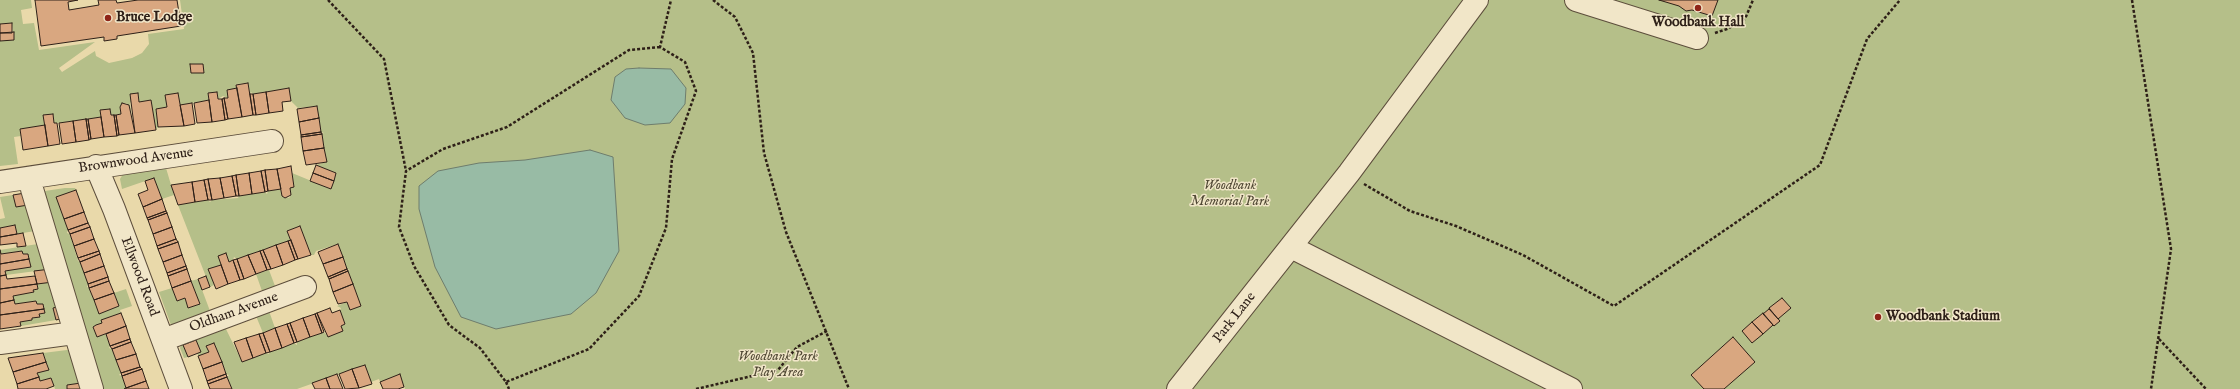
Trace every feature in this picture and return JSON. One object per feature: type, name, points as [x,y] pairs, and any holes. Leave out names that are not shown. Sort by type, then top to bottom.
[{"type":"street","name":"Park Lane","points":[[1178,389],[1350,173],[1477,0]]},
{"type":"street","points":[[1576,0],[1697,38]]},
{"type":"street","name":"Brownwood Avenue","points":[[0,182],[96,166],[272,141]]},
{"type":"street","name":"Ellwood Road","points":[[96,166],[181,389]]},
{"type":"street","points":[[32,189],[92,389]]},
{"type":"street","points":[[1291,247],[1571,389]]},
{"type":"street","name":"Oldham Avenue","points":[[163,340],[305,287]]},
{"type":"street","points":[[0,343],[74,333]]},
{"type":"path","points":[[328,0],[384,59],[406,171],[398,227],[414,266],[449,325],[480,348],[506,382],[509,389]]},
{"type":"path","points":[[660,48],[671,0]]},
{"type":"path","points":[[713,0],[735,17],[753,53],[764,153],[786,232],[849,389]]},
{"type":"path","points":[[1697,38],[1727,29],[1745,19],[1753,0]]},
{"type":"path","points":[[1350,173],[1367,186],[1410,211],[1456,226],[1523,255],[1614,306],[1820,165],[1868,39],[1900,0]]},
{"type":"path","points":[[2132,0],[2171,249],[2151,389]]},
{"type":"path","points":[[406,171],[443,149],[507,127],[629,50],[660,48],[685,62],[696,91],[672,159],[666,228],[639,296],[589,349],[506,382]]},
{"type":"path","points":[[696,389],[778,370],[797,347],[827,331]]},
{"type":"path","points":[[2159,339],[2206,389]]},
{"type":"green space","name":"Woodbank Memorial Park","points":[[0,0],[31,0],[32,8],[21,10],[23,24],[34,23],[39,50],[95,42],[59,68],[62,72],[95,51],[96,56],[109,63],[132,58],[142,53],[149,44],[148,34],[184,29],[180,0],[2240,0],[2240,389],[405,389],[400,375],[380,382],[379,379],[371,382],[365,365],[297,389],[232,389],[227,377],[229,375],[226,374],[214,343],[207,346],[209,352],[198,356],[196,340],[183,344],[188,357],[184,358],[180,348],[182,343],[225,327],[242,362],[266,353],[269,354],[270,352],[294,343],[297,345],[297,342],[324,332],[328,337],[343,331],[341,326],[345,324],[340,310],[341,308],[337,306],[347,302],[350,310],[361,306],[348,271],[350,270],[347,269],[338,244],[316,251],[314,255],[311,255],[300,226],[287,231],[291,240],[237,259],[234,257],[233,260],[229,262],[226,253],[221,265],[209,269],[214,285],[210,287],[178,205],[208,200],[210,202],[212,200],[238,198],[239,196],[265,192],[267,194],[268,191],[281,189],[282,196],[289,198],[291,195],[290,188],[294,187],[292,173],[331,189],[336,173],[316,165],[326,162],[322,134],[324,133],[321,132],[317,106],[298,108],[291,101],[289,88],[253,94],[251,92],[250,94],[248,83],[236,84],[237,88],[228,98],[223,96],[218,99],[217,92],[208,93],[209,100],[180,105],[178,93],[166,95],[167,107],[156,109],[158,127],[156,130],[151,100],[139,102],[138,93],[130,103],[131,113],[129,105],[126,103],[122,104],[120,107],[121,114],[111,115],[110,109],[101,110],[101,117],[88,119],[87,117],[86,119],[54,123],[53,114],[44,115],[45,125],[20,129],[21,136],[14,137],[18,164],[0,166],[0,41],[14,40],[12,23],[0,24]]},
{"type":"green space","points":[[166,168],[174,195],[162,199],[154,178],[122,189],[120,179],[123,174]]},
{"type":"green space","points":[[75,188],[76,190],[56,197],[68,230],[67,233],[70,234],[78,261],[80,262],[88,284],[87,287],[89,288],[99,313],[119,306],[114,293],[126,289],[132,306],[120,310],[121,313],[101,320],[102,323],[93,328],[97,336],[106,334],[110,346],[109,348],[112,349],[121,373],[119,375],[122,376],[126,388],[124,389],[95,389],[38,192]]},
{"type":"green space","points":[[13,195],[16,207],[34,204],[41,230],[17,234],[15,225],[0,228],[0,219],[5,218],[0,197]]},
{"type":"green space","points":[[44,243],[51,269],[6,275],[5,271],[31,266],[28,254],[23,254],[21,251],[1,254],[0,250]]},
{"type":"green space","points":[[269,270],[275,286],[262,291],[256,274]]},
{"type":"green space","points":[[198,279],[210,311],[171,325],[159,292],[172,288],[177,301],[185,298],[188,308],[200,304],[191,281]]},
{"type":"green space","points":[[54,281],[61,306],[53,308],[56,320],[21,326],[20,322],[32,320],[32,318],[40,317],[39,314],[45,313],[43,304],[37,304],[36,301],[15,304],[13,296],[34,292],[33,290],[38,289],[37,284]]},
{"type":"green space","points":[[269,311],[275,328],[263,333],[256,316]]},
{"type":"green space","points":[[75,349],[81,383],[67,385],[67,389],[55,389],[51,378],[40,381],[37,373],[49,369],[43,353]]},
{"type":"shaded area","points":[[626,69],[671,69],[686,88],[685,104],[670,123],[645,125],[625,118],[611,100],[615,77]]},
{"type":"shaded area","points":[[590,150],[613,157],[619,251],[596,293],[571,314],[496,329],[461,317],[435,267],[419,209],[419,186],[438,171],[479,163],[525,160]]},
{"type":"building","name":"Bruce Lodge","points":[[35,0],[78,0],[68,2],[69,10],[99,5],[98,0],[116,0],[117,3],[138,0],[177,0],[181,26],[117,36],[117,39],[104,41],[104,37],[41,46]]},
{"type":"building","name":"Woodbank Hall","points":[[1659,0],[1718,0],[1712,16],[1692,10],[1686,11],[1679,6]]},
{"type":"building","points":[[12,23],[12,33],[0,33],[0,24]]},
{"type":"building","points":[[14,32],[14,40],[0,41],[0,33]]},
{"type":"building","points":[[190,64],[203,64],[204,73],[191,73]]},
{"type":"building","points":[[248,83],[253,115],[242,117],[236,85]]},
{"type":"building","points":[[237,88],[242,117],[228,119],[224,98],[228,98],[227,90]]},
{"type":"building","points":[[289,88],[291,101],[282,102],[283,111],[269,113],[266,92]]},
{"type":"building","points":[[217,92],[218,99],[222,99],[225,120],[212,122],[208,93]]},
{"type":"building","points":[[266,92],[269,113],[256,115],[253,94]]},
{"type":"building","points":[[138,93],[139,102],[151,100],[156,130],[135,133],[130,94]]},
{"type":"building","points":[[178,93],[184,126],[158,127],[156,109],[167,107],[165,95]]},
{"type":"building","points":[[250,94],[253,94],[256,115],[253,115]]},
{"type":"building","points":[[224,98],[228,119],[225,120],[222,99]]},
{"type":"building","points":[[209,100],[212,122],[197,123],[194,103]]},
{"type":"building","points":[[122,103],[129,105],[135,133],[119,135],[116,115],[121,114],[120,107]]},
{"type":"building","points":[[192,103],[195,124],[184,126],[180,105]]},
{"type":"building","points":[[317,106],[319,118],[299,122],[297,109]]},
{"type":"building","points":[[110,109],[111,115],[114,115],[117,136],[104,137],[100,110]]},
{"type":"building","points":[[53,114],[54,123],[57,123],[60,144],[48,146],[43,115]]},
{"type":"building","points":[[114,115],[116,115],[119,135],[117,136]]},
{"type":"building","points":[[101,117],[104,137],[91,139],[88,119]]},
{"type":"building","points":[[319,118],[321,132],[301,135],[299,122]]},
{"type":"building","points":[[86,119],[89,140],[76,142],[73,121]]},
{"type":"building","points":[[86,119],[88,119],[91,139],[89,140]]},
{"type":"building","points":[[73,121],[76,142],[62,144],[59,123]]},
{"type":"building","points":[[45,125],[48,146],[23,150],[20,129]]},
{"type":"building","points":[[321,132],[322,134],[301,137],[301,135]]},
{"type":"building","points":[[322,134],[324,148],[303,151],[301,137]]},
{"type":"building","points":[[324,148],[327,162],[306,165],[303,151]]},
{"type":"building","points":[[316,165],[336,173],[334,181],[313,173]]},
{"type":"building","points":[[291,166],[294,187],[290,188],[291,195],[285,198],[282,196],[277,169]]},
{"type":"building","points":[[277,169],[281,189],[268,191],[265,170]]},
{"type":"building","points":[[265,170],[268,191],[265,192],[261,171]]},
{"type":"building","points":[[261,171],[265,192],[252,194],[249,173]]},
{"type":"building","points":[[249,173],[252,194],[239,196],[236,175]]},
{"type":"building","points":[[313,173],[334,181],[331,189],[310,181]]},
{"type":"building","points":[[236,175],[239,196],[236,196],[232,176]]},
{"type":"building","points":[[232,176],[236,196],[224,198],[220,178]]},
{"type":"building","points":[[154,178],[162,199],[143,207],[138,194],[148,190],[145,181]]},
{"type":"building","points":[[220,178],[224,198],[212,200],[208,179]]},
{"type":"building","points":[[208,179],[212,200],[208,200],[204,180]]},
{"type":"building","points":[[204,180],[208,200],[195,202],[192,182]]},
{"type":"building","points":[[192,182],[195,202],[178,205],[171,185]]},
{"type":"building","points":[[76,190],[84,212],[64,219],[56,197]]},
{"type":"building","points":[[31,192],[34,204],[16,207],[13,195]]},
{"type":"building","points":[[162,199],[166,211],[147,218],[143,207]]},
{"type":"building","points":[[166,211],[167,213],[148,220],[147,218]]},
{"type":"building","points":[[84,212],[88,223],[68,230],[64,219]]},
{"type":"building","points":[[167,213],[172,227],[153,234],[148,220]]},
{"type":"building","points":[[88,223],[90,227],[70,234],[68,230]]},
{"type":"building","points":[[15,225],[17,234],[0,237],[0,228]]},
{"type":"building","points":[[300,226],[311,255],[298,259],[287,231]]},
{"type":"building","points":[[90,227],[94,239],[74,246],[70,234]]},
{"type":"building","points":[[172,227],[176,239],[157,246],[153,234]]},
{"type":"building","points":[[23,233],[26,246],[17,247],[17,243],[0,245],[0,237]]},
{"type":"building","points":[[94,239],[99,251],[78,258],[74,246]]},
{"type":"building","points":[[176,239],[178,242],[158,249],[157,246]]},
{"type":"building","points":[[291,240],[298,259],[295,260],[288,241]]},
{"type":"building","points":[[288,241],[295,260],[283,265],[276,245]]},
{"type":"building","points":[[178,242],[182,255],[163,262],[158,249]]},
{"type":"building","points":[[338,244],[343,257],[323,264],[318,252]]},
{"type":"building","points":[[276,245],[283,265],[271,269],[263,250]]},
{"type":"building","points":[[0,250],[1,254],[22,251],[23,254],[28,254],[29,259],[0,264]]},
{"type":"building","points":[[263,250],[271,269],[267,270],[260,251]]},
{"type":"building","points":[[99,251],[100,254],[80,262],[78,258]]},
{"type":"building","points":[[260,251],[267,270],[256,274],[248,255]]},
{"type":"building","points":[[226,253],[229,262],[233,260],[240,280],[228,284],[218,256]]},
{"type":"building","points":[[100,254],[104,266],[84,273],[80,262]]},
{"type":"building","points":[[182,255],[186,266],[167,273],[163,262]]},
{"type":"building","points":[[248,255],[256,274],[244,279],[237,259]]},
{"type":"building","points":[[343,257],[347,269],[328,277],[323,264]]},
{"type":"building","points":[[29,259],[31,267],[5,271],[6,275],[0,276],[0,264]]},
{"type":"building","points":[[237,259],[244,279],[240,280],[233,260]]},
{"type":"building","points":[[221,265],[228,284],[216,289],[208,269]]},
{"type":"building","points":[[104,266],[108,277],[88,284],[84,273]]},
{"type":"building","points":[[186,266],[187,269],[168,276],[167,273]]},
{"type":"building","points":[[51,269],[53,282],[37,284],[34,271]]},
{"type":"building","points":[[187,269],[191,281],[172,288],[168,276]]},
{"type":"building","points":[[347,269],[348,271],[329,279],[328,277]]},
{"type":"building","points":[[348,271],[353,284],[333,292],[329,279]]},
{"type":"building","points":[[6,275],[7,279],[35,276],[37,284],[0,289],[0,276]]},
{"type":"building","points":[[206,276],[210,287],[202,290],[198,279]]},
{"type":"building","points":[[108,277],[109,281],[89,288],[88,284]]},
{"type":"building","points":[[109,281],[114,293],[94,300],[89,288]]},
{"type":"building","points":[[191,281],[200,304],[188,308],[185,298],[177,301],[172,288]]},
{"type":"building","points":[[37,284],[38,289],[33,290],[34,292],[13,296],[14,300],[0,303],[0,289]]},
{"type":"building","points":[[353,284],[361,306],[350,310],[347,302],[338,304],[333,292]]},
{"type":"building","points":[[114,293],[119,306],[99,314],[94,300]]},
{"type":"building","points":[[1782,298],[1791,308],[1778,319],[1769,308]]},
{"type":"building","points":[[14,300],[15,304],[36,301],[37,304],[43,304],[44,309],[0,315],[0,303]]},
{"type":"building","points":[[61,306],[64,318],[56,320],[53,308]]},
{"type":"building","points":[[330,308],[332,313],[340,310],[345,324],[341,326],[343,331],[328,337],[317,313]]},
{"type":"building","points":[[44,309],[45,313],[39,314],[40,317],[20,322],[21,326],[0,329],[0,315]]},
{"type":"building","points":[[1769,309],[1780,321],[1774,326],[1763,314]]},
{"type":"building","points":[[121,313],[126,326],[97,337],[93,327],[102,323],[101,320]]},
{"type":"building","points":[[317,313],[324,332],[322,333],[315,314]]},
{"type":"building","points":[[1763,313],[1773,325],[1763,334],[1752,322]]},
{"type":"building","points":[[315,314],[322,333],[310,337],[303,318]]},
{"type":"building","points":[[303,318],[310,337],[297,342],[290,323]]},
{"type":"building","points":[[1752,322],[1763,334],[1752,343],[1742,331]]},
{"type":"building","points":[[290,323],[297,342],[294,343],[287,324]]},
{"type":"building","points":[[287,324],[294,343],[282,348],[275,328]]},
{"type":"building","points":[[126,326],[130,339],[110,346],[106,334]]},
{"type":"building","points":[[275,328],[282,348],[270,352],[263,333]]},
{"type":"building","points":[[263,333],[270,352],[266,353],[259,334]]},
{"type":"building","points":[[259,334],[266,353],[253,358],[246,338]]},
{"type":"building","points":[[1733,337],[1755,362],[1724,389],[1704,389],[1691,375]]},
{"type":"building","points":[[246,338],[253,358],[242,362],[234,342]]},
{"type":"building","points":[[130,339],[131,342],[112,349],[110,346]]},
{"type":"building","points":[[196,340],[201,352],[188,357],[183,345]]},
{"type":"building","points":[[131,342],[136,354],[116,360],[112,349]]},
{"type":"building","points":[[214,343],[222,362],[203,369],[198,356],[209,352],[206,346]]},
{"type":"building","points":[[43,353],[46,362],[13,372],[8,358]]},
{"type":"building","points":[[136,354],[140,367],[121,373],[116,360]]},
{"type":"building","points":[[46,362],[49,370],[37,373],[39,377],[17,384],[13,372]]},
{"type":"building","points":[[222,362],[226,374],[207,381],[203,369]]},
{"type":"building","points":[[365,365],[372,384],[359,388],[352,369]]},
{"type":"building","points":[[140,367],[142,369],[122,376],[121,373]]},
{"type":"building","points":[[142,369],[146,381],[126,388],[122,376]]},
{"type":"building","points":[[352,369],[359,388],[345,389],[339,374]]},
{"type":"building","points":[[226,374],[227,377],[208,384],[207,381]]},
{"type":"building","points":[[337,374],[343,389],[330,389],[326,378]]},
{"type":"building","points":[[400,374],[404,387],[398,389],[383,389],[380,382]]},
{"type":"building","points":[[39,377],[40,381],[51,378],[54,386],[46,389],[18,389],[17,384]]},
{"type":"building","points":[[227,377],[232,389],[210,389],[208,384]]},
{"type":"building","points":[[326,378],[330,389],[315,389],[312,383]]},
{"type":"building","points":[[146,381],[149,389],[124,389],[126,388]]},
{"type":"building","points":[[81,383],[82,389],[67,389],[67,385]]},
{"type":"place","name":"Woodbank Hall","points":[[1698,8]]},
{"type":"place","name":"Bruce Lodge","points":[[108,18]]},
{"type":"place","name":"Woodbank Stadium","points":[[1878,317]]},
{"type":"park label","name":"Woodbank Park Play Area","points":[[778,366]]}]
